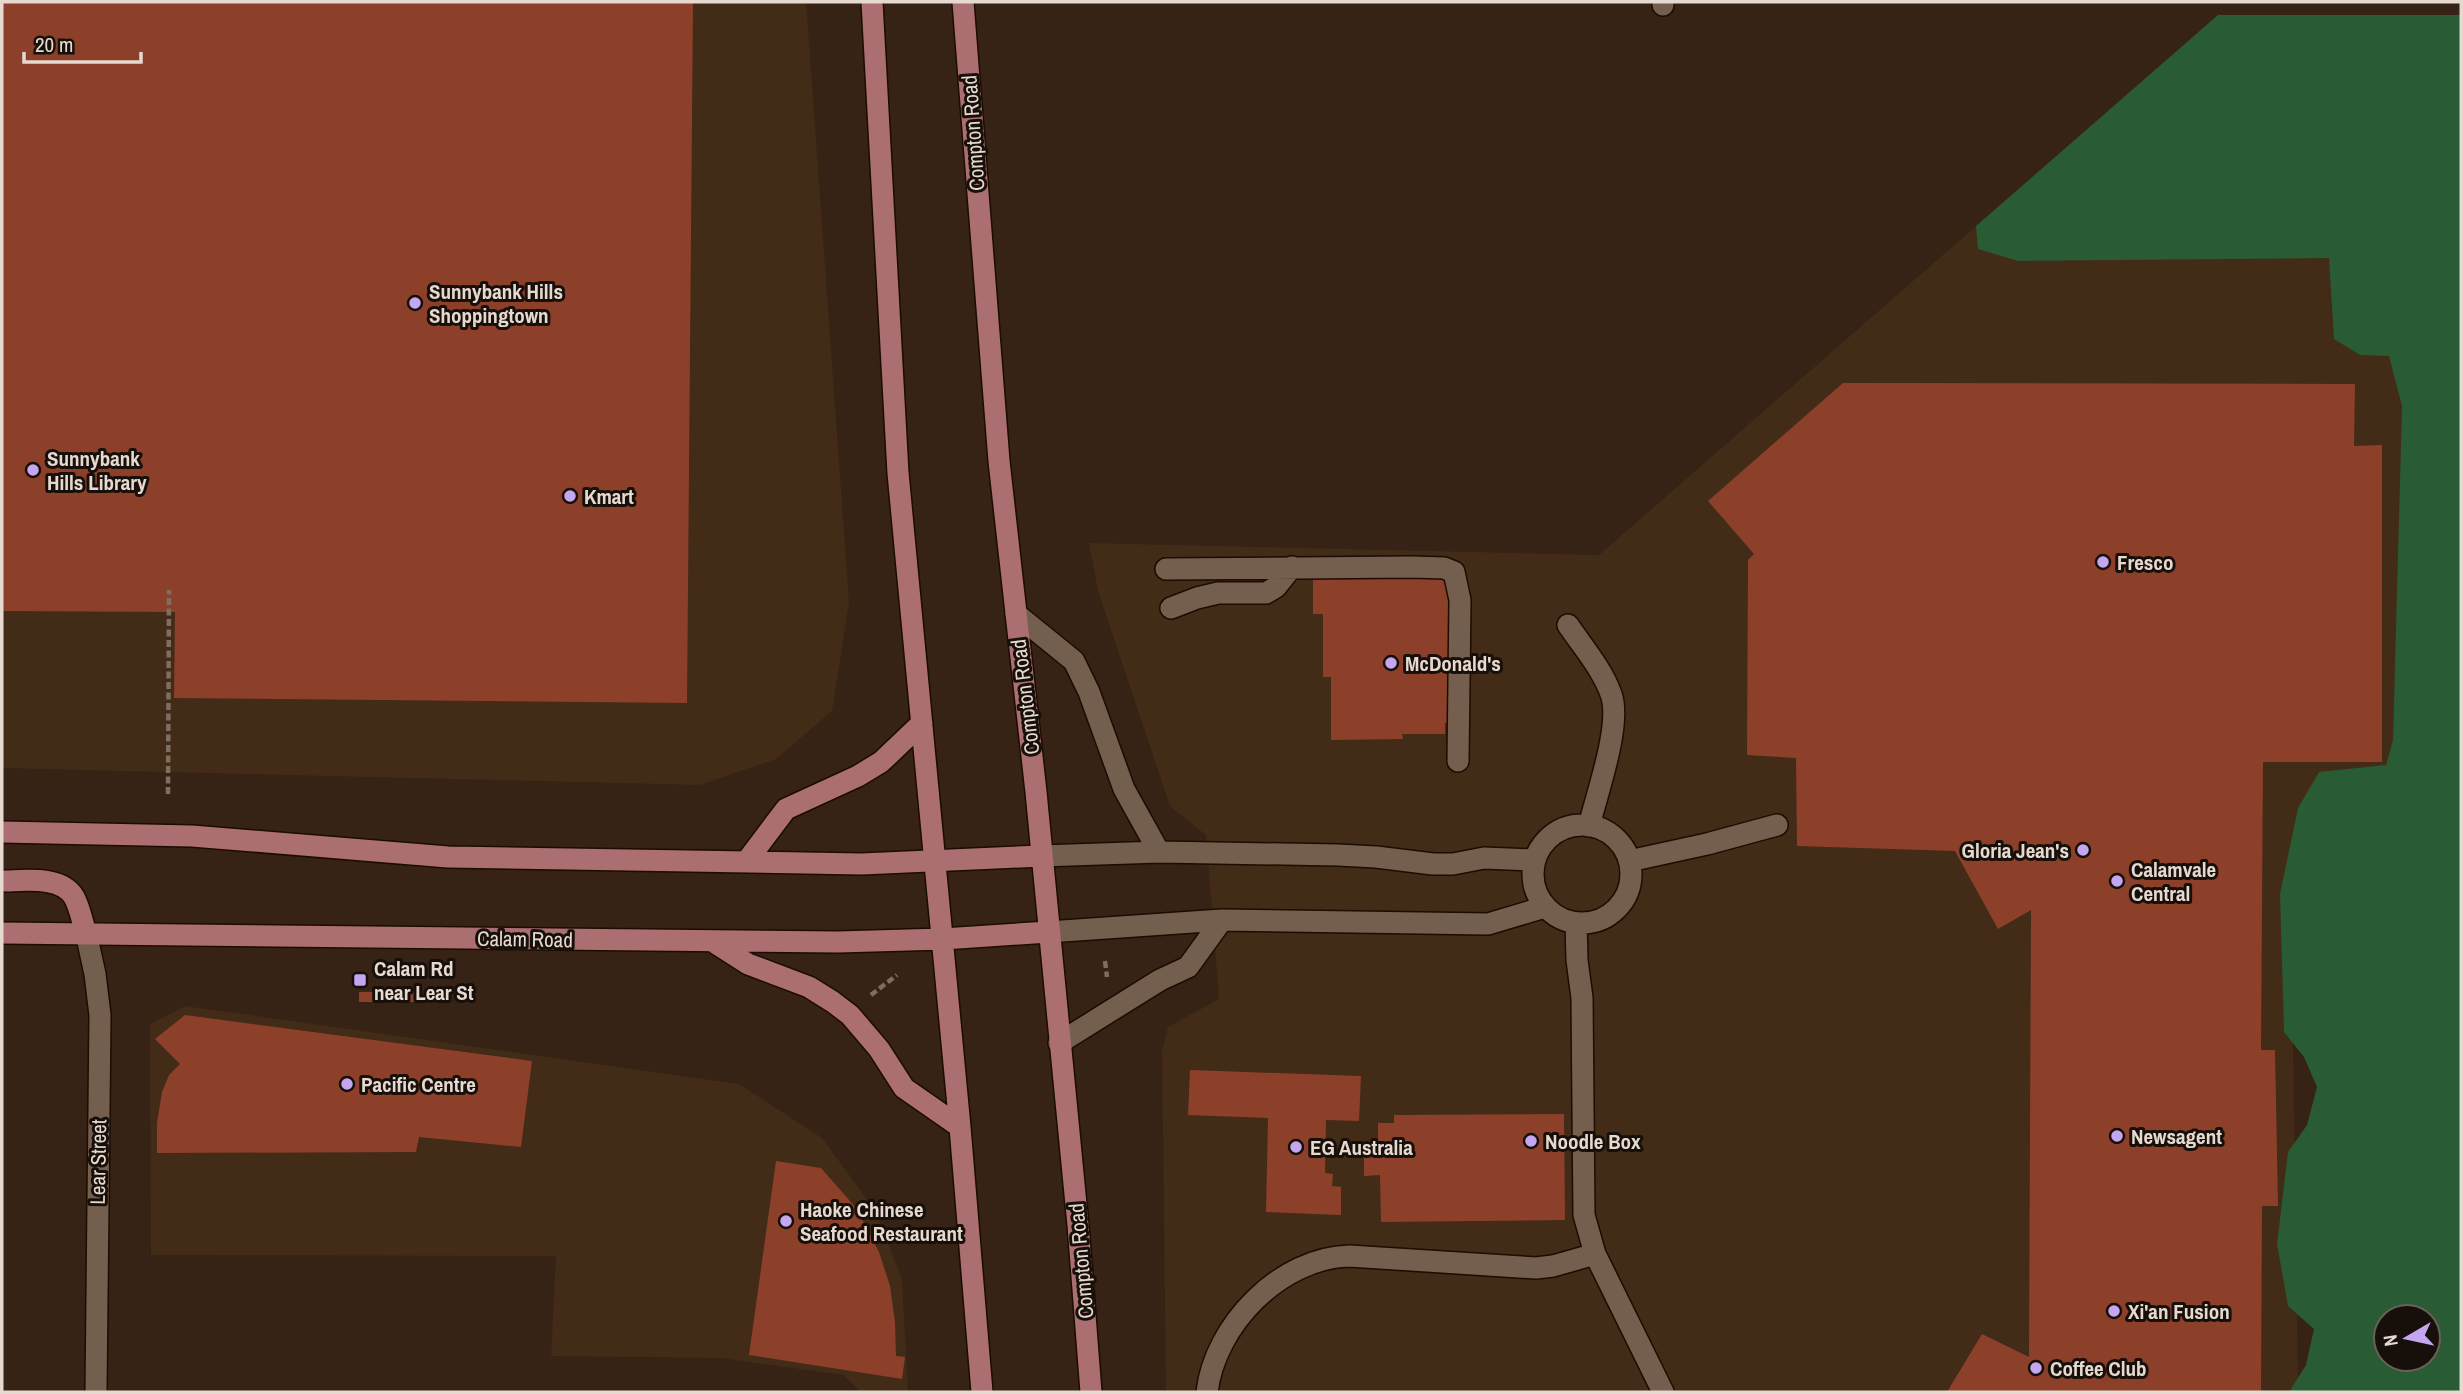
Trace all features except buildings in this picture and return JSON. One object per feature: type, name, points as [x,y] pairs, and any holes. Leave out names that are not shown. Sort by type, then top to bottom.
[{"type":"main road","points":[[872,2],[898,474],[943,939],[982,1392]]},
{"type":"main road","name":"Compton Road","points":[[963,2],[988,338],[1078,1225],[1091,1392]]},
{"type":"main road","points":[[747,862],[786,809],[858,776],[881,762],[922,723]]},
{"type":"main road","points":[[2,832],[192,836],[448,857],[862,864],[1041,856]]},
{"type":"main road","points":[[2,881],[53,883],[68,889],[77,904],[86,933]]},
{"type":"main road","name":"Calam Road","points":[[2,933],[838,942],[1048,932]]},
{"type":"main road","points":[[712,941],[748,964],[809,987],[833,1002],[850,1015],[879,1049],[904,1088],[960,1126]]},
{"type":"street","points":[[1171,608],[1218,593],[1266,593],[1276,587],[1292,567]]},
{"type":"street","points":[[1166,569],[1444,568],[1454,572],[1460,600],[1458,761]]},
{"type":"street","points":[[1016,614],[1074,661],[1089,692],[1125,789],[1159,852]]},
{"type":"street","points":[[1568,625],[1602,676],[1612,696],[1614,712],[1613,732],[1589,826]]},
{"type":"street","points":[[1577,825],[1602,830],[1623,848],[1629,861],[1627,892],[1619,906],[1607,916],[1592,922],[1576,923],[1554,915],[1545,907],[1536,893],[1533,877],[1535,860],[1542,846],[1553,834],[1577,825]]},
{"type":"street","points":[[1629,861],[1696,847],[1777,825]]},
{"type":"street","points":[[1041,856],[1159,852],[1351,855],[1433,864],[1453,864],[1484,858],[1535,860]]},
{"type":"street","points":[[1048,932],[1222,920],[1488,924],[1545,907]]},
{"type":"street","points":[[1059,1043],[1136,994],[1188,967],[1222,920]]},
{"type":"street","points":[[1576,923],[1581,998],[1582,1202],[1587,1230],[1595,1254],[1663,1392]]},
{"type":"street","name":"Lear Street","points":[[86,933],[100,1015],[96,1392]]},
{"type":"street","points":[[1207,1392],[1213,1362],[1240,1319],[1271,1286],[1304,1265],[1320,1259],[1349,1256],[1536,1268],[1595,1254]]},
{"type":"path","points":[[168,794],[169,590]]},
{"type":"path","points":[[862,1002],[897,975]]},
{"type":"shaded area","name":"Sunnybank Hills Shoppingtown","points":[[2,2],[806,2],[849,603],[832,711],[776,759],[700,785],[2,768]]},
{"type":"shaded area","points":[[2218,15],[2461,15],[2461,910],[2291,910],[2298,1392],[1166,1392],[1162,1050],[1168,1027],[1219,999],[1206,835],[1170,806],[1098,591],[1089,543],[1599,555]]},
{"type":"shaded area","points":[[185,1006],[739,1084],[822,1138],[875,1210],[902,1279],[908,1392],[861,1392],[843,1375],[721,1358],[551,1356],[556,1256],[151,1255],[150,1024]]},
{"type":"green space","points":[[2218,15],[2461,15],[2461,1392],[2289,1392],[2306,1365],[2314,1329],[2288,1306],[2277,1244],[2288,1152],[2307,1125],[2317,1087],[2304,1057],[2284,1032],[2280,894],[2298,808],[2319,772],[2386,765],[2393,740],[2402,406],[2389,356],[2360,355],[2334,339],[2329,258],[2018,261],[1978,249],[1976,226]]},
{"type":"place","name":"Sunnybank Hills Shoppingtown","points":[[415,303]]},
{"type":"place","name":"Sunnybank Hills Library","points":[[33,470]]},
{"type":"place","name":"Kmart","points":[[570,496]]},
{"type":"place","name":"Fresco","points":[[2103,562]]},
{"type":"place","name":"McDonald's","points":[[1391,663]]},
{"type":"place","name":"Gloria Jean's","points":[[2083,850]]},
{"type":"place","name":"Calamvale Central","points":[[2117,881]]},
{"type":"place","name":"Calam Rd near Lear St","points":[[360,980]]},
{"type":"place","name":"Pacific Centre","points":[[347,1084]]},
{"type":"place","name":"Newsagent","points":[[2117,1136]]},
{"type":"place","name":"Noodle Box","points":[[1531,1141]]},
{"type":"place","name":"EG Australia","points":[[1296,1147]]},
{"type":"place","name":"Haoke Chinese Seafood Restaurant","points":[[786,1221]]},
{"type":"place","name":"Xi'an Fusion","points":[[2114,1311]]},
{"type":"place","name":"Coffee Club","points":[[2036,1368]]}]
